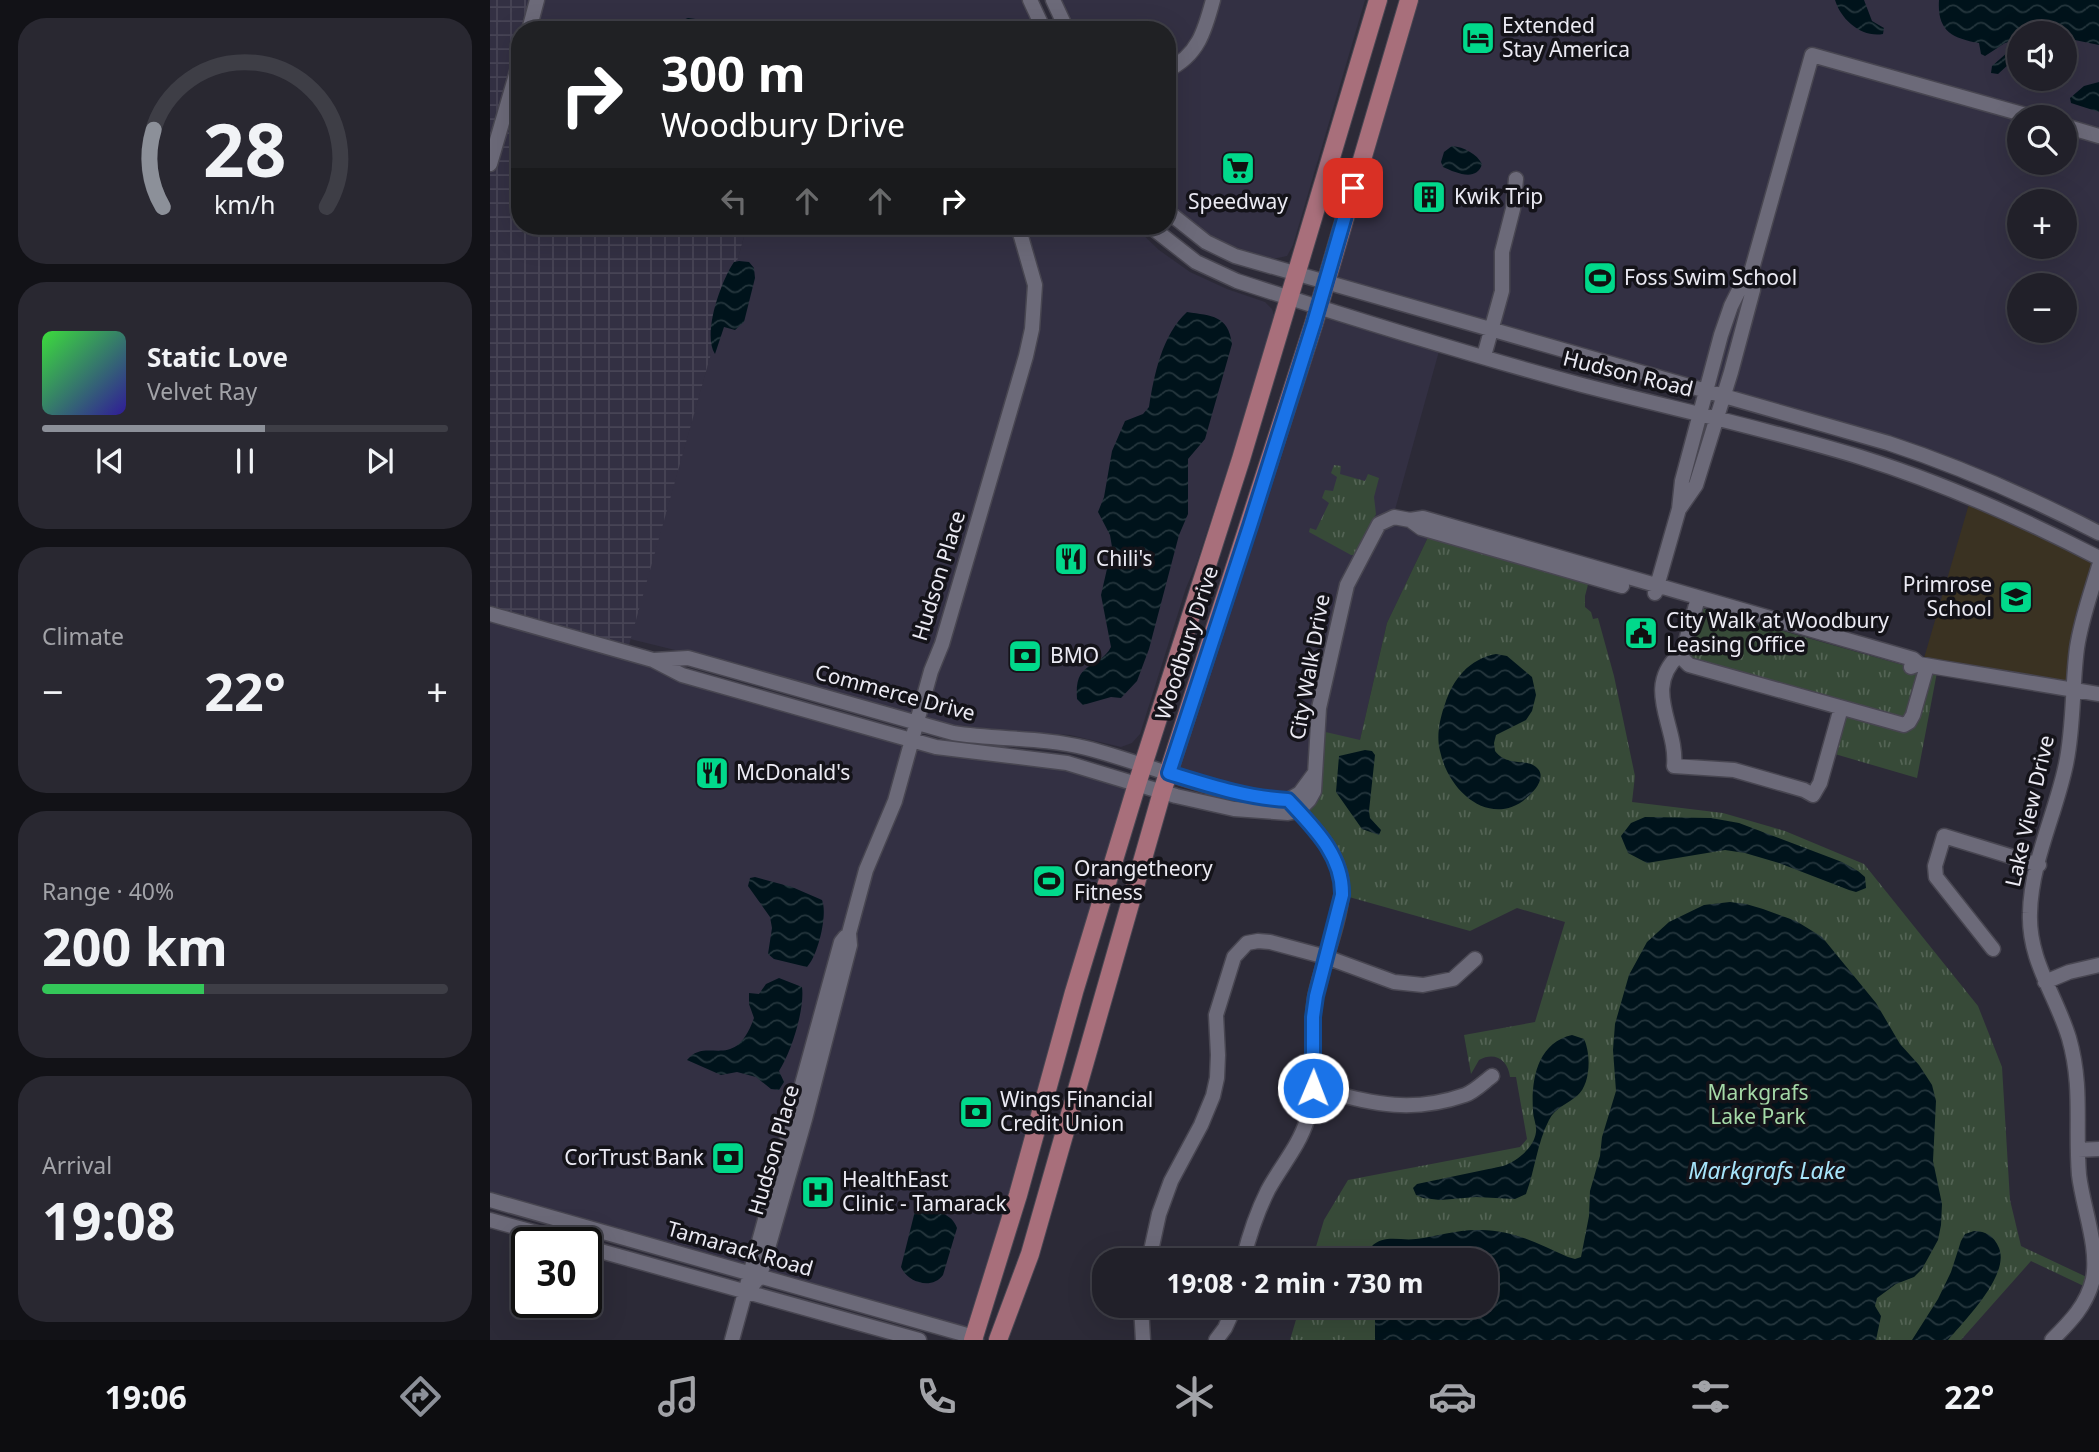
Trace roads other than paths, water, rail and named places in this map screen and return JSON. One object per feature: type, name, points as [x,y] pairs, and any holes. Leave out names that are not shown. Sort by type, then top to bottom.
[{"type":"main road","name":"Woodbury Drive","points":[[974,1339],[1137,783],[1298,275],[1378,0]]},
{"type":"main road","name":"Woodbury Drive","points":[[998,1340],[1030,1254],[1162,792],[1326,283],[1409,0]]},
{"type":"street","points":[[531,21],[537,0]]},
{"type":"street","points":[[1030,0],[1040,21]]},
{"type":"street","points":[[1053,0],[1063,21]]},
{"type":"street","points":[[1176,65],[1199,44],[1213,0]]},
{"type":"street","points":[[1656,590],[1679,509],[1682,481],[1705,391],[1731,306],[1741,286],[1750,276],[1812,55],[2007,110]]},
{"type":"street","points":[[490,164],[511,92]]},
{"type":"street","points":[[2077,130],[2099,136]]},
{"type":"street","points":[[1484,356],[1503,288],[1502,252],[1512,213],[1516,179]]},
{"type":"street","name":"Hudson Road","points":[[1176,219],[1219,249],[1246,260],[1920,454],[2049,507],[2099,533]]},
{"type":"street","name":"Hudson Place","points":[[732,1340],[754,1275],[841,942],[849,933],[873,852],[895,801],[1032,329],[1035,285],[1021,235]]},
{"type":"street","name":"Hudson Road","points":[[1161,235],[1185,254],[1219,274],[1290,299],[1569,381],[1859,457],[1945,486],[2020,518],[2099,558]]},
{"type":"street","points":[[1679,509],[1697,484],[1753,290],[1750,276]]},
{"type":"street","name":"City Walk Drive","points":[[1298,811],[1314,791],[1319,708],[1346,587],[1379,524],[1394,517],[1410,520],[1421,528],[1656,590],[1910,667],[1923,665],[2099,694]]},
{"type":"street","name":"Lake View Drive","points":[[2053,1340],[2083,1304],[2094,1272],[2094,1252],[2082,1199],[2078,1150],[2079,1101],[2074,1056],[2033,947],[2031,894],[2067,760],[2080,628],[2099,566]]},
{"type":"street","points":[[1697,602],[1684,648],[1666,671],[1661,688],[1674,753],[1674,766],[1734,770],[1804,790],[1812,795],[1819,785],[1841,708]]},
{"type":"street","name":"Commerce Drive","points":[[490,614],[653,660],[682,675],[961,752],[1041,758],[1067,763],[1162,792],[1234,809],[1263,813],[1298,811]]},
{"type":"street","points":[[1679,655],[1689,664],[1906,725],[1913,715],[1923,665]]},
{"type":"street","name":"Commerce Drive","points":[[653,660],[688,658],[953,733],[978,737],[1019,737],[1060,743],[1245,794],[1288,800]]},
{"type":"street","points":[[1246,1248],[1251,1228],[1269,1189],[1293,1150],[1307,1120],[1313,1088],[1313,1017],[1316,996],[1342,895],[1341,878],[1333,855],[1288,800],[1300,793],[1314,774]]},
{"type":"street","points":[[1993,948],[1936,878],[1935,869],[1944,836],[2039,864]]},
{"type":"street","points":[[1152,1248],[1159,1214],[1171,1181],[1213,1096],[1218,1055],[1216,1015],[1234,957],[1247,943],[1258,941],[1326,957],[1394,982],[1423,985],[1453,979],[1475,959]]},
{"type":"street","points":[[2045,982],[2099,965]]},
{"type":"street","points":[[1313,1088],[1378,1104],[1412,1106],[1467,1094],[1492,1076]]},
{"type":"street","points":[[2078,1150],[2099,1149]]},
{"type":"street","name":"Tamarack Road","points":[[490,1200],[974,1339]]},
{"type":"street","points":[[490,1220],[515,1227]]},
{"type":"street","name":"Tamarack Road","points":[[602,1252],[919,1340]]},
{"type":"street","points":[[1142,1318],[1143,1340]]},
{"type":"street","points":[[1216,1340],[1230,1318]]},
{"type":"water","points":[[1835,0],[1864,0],[1872,21],[1884,28],[1883,34],[1867,33],[1853,26],[1842,14]]},
{"type":"water","points":[[1939,0],[2099,0],[2099,45],[2077,40],[2077,21],[2007,21],[2007,42],[1985,56],[1981,54],[1979,43],[1948,31],[1940,19]]},
{"type":"water","points":[[688,18],[707,21],[680,21]]},
{"type":"water","points":[[2007,53],[2007,66],[1998,74],[1991,73],[1992,66]]},
{"type":"water","points":[[2099,82],[2099,112],[2071,103],[2070,98],[2084,86]]},
{"type":"water","points":[[1452,146],[1465,149],[1480,160],[1482,164],[1476,173],[1454,172],[1443,167],[1441,162],[1444,152]]},
{"type":"water","points":[[734,262],[749,262],[754,268],[755,278],[744,322],[735,330],[724,327],[715,354],[711,334],[715,308],[729,271]]},
{"type":"water","points":[[1187,312],[1211,316],[1223,322],[1232,344],[1205,439],[1188,459],[1188,514],[1179,535],[1149,649],[1137,681],[1121,698],[1111,697],[1083,705],[1077,699],[1079,677],[1111,647],[1101,595],[1112,547],[1110,535],[1098,512],[1104,497],[1112,451],[1125,421],[1143,414],[1149,407],[1165,344],[1178,321]]},
{"type":"water","points":[[1496,654],[1507,656],[1532,677],[1536,695],[1532,711],[1526,720],[1496,735],[1495,751],[1506,759],[1534,765],[1541,776],[1536,788],[1522,802],[1507,808],[1492,809],[1478,804],[1454,783],[1440,751],[1439,733],[1445,704],[1463,672],[1478,660]]},
{"type":"water","points":[[1372,751],[1375,755],[1369,811],[1370,818],[1381,830],[1379,835],[1362,829],[1336,792],[1339,756]]},
{"type":"water","points":[[1645,817],[1711,818],[1739,823],[1842,862],[1865,877],[1866,888],[1856,892],[1779,863],[1725,850],[1647,863],[1628,853],[1621,836],[1631,823]]},
{"type":"water","points":[[750,878],[792,887],[822,900],[824,915],[821,935],[815,954],[807,967],[774,959],[768,954],[772,928],[770,917],[748,886]]},
{"type":"water","name":"Markgrafs Lake","points":[[1730,902],[1746,904],[1796,921],[1822,937],[1876,1003],[1900,1044],[1932,1085],[1936,1101],[1933,1161],[1942,1204],[1938,1240],[1922,1269],[1914,1277],[1896,1284],[1877,1298],[1875,1306],[1881,1316],[1876,1340],[1375,1340],[1375,1318],[1498,1318],[1498,1248],[1371,1248],[1376,1243],[1473,1230],[1493,1231],[1526,1239],[1568,1257],[1581,1257],[1589,1216],[1590,1191],[1616,1091],[1613,1050],[1615,1024],[1629,975],[1647,942],[1669,922],[1704,905]]},
{"type":"water","points":[[779,978],[802,987],[802,996],[796,1030],[779,1071],[784,1082],[779,1090],[771,1089],[756,1077],[737,1072],[721,1075],[687,1060],[695,1053],[720,1051],[738,1045],[754,1018],[749,1004],[749,993],[759,994],[766,984]]},
{"type":"water","points":[[1572,1035],[1584,1039],[1586,1045],[1589,1060],[1585,1084],[1577,1096],[1558,1109],[1549,1120],[1526,1194],[1515,1199],[1476,1197],[1440,1200],[1416,1195],[1413,1188],[1417,1184],[1503,1166],[1524,1153],[1535,1138],[1533,1087],[1539,1064],[1551,1046]]},
{"type":"water","points":[[915,1211],[937,1211],[947,1216],[957,1228],[943,1275],[938,1280],[927,1283],[914,1281],[901,1267]]},
{"type":"water","points":[[1974,1231],[1989,1235],[1999,1248],[2001,1259],[1992,1284],[1948,1340],[1912,1340],[1938,1299],[1951,1272],[1961,1241],[1965,1234]]},
{"type":"place","name":"Extended Stay America","points":[[1478,38]]},
{"type":"place","name":"Speedway","points":[[1238,168]]},
{"type":"place","name":"Kwik Trip","points":[[1429,197]]},
{"type":"place","name":"Foss Swim School","points":[[1600,278]]},
{"type":"place","name":"Chili's","points":[[1071,559]]},
{"type":"place","name":"Primrose School","points":[[2016,597]]},
{"type":"place","name":"City Walk at Woodbury Leasing Office","points":[[1641,633]]},
{"type":"place","name":"BMO","points":[[1025,656]]},
{"type":"place","name":"McDonald's","points":[[712,773]]},
{"type":"place","name":"Orangetheory Fitness","points":[[1049,881]]},
{"type":"place","name":"Wings Financial Credit Union","points":[[976,1112]]},
{"type":"place","name":"CorTrust Bank","points":[[728,1158]]},
{"type":"place","name":"HealthEast Clinic - Tamarack","points":[[818,1192]]},
{"type":"park label","name":"Markgrafs Lake Park","points":[[1758,1105]]}]
